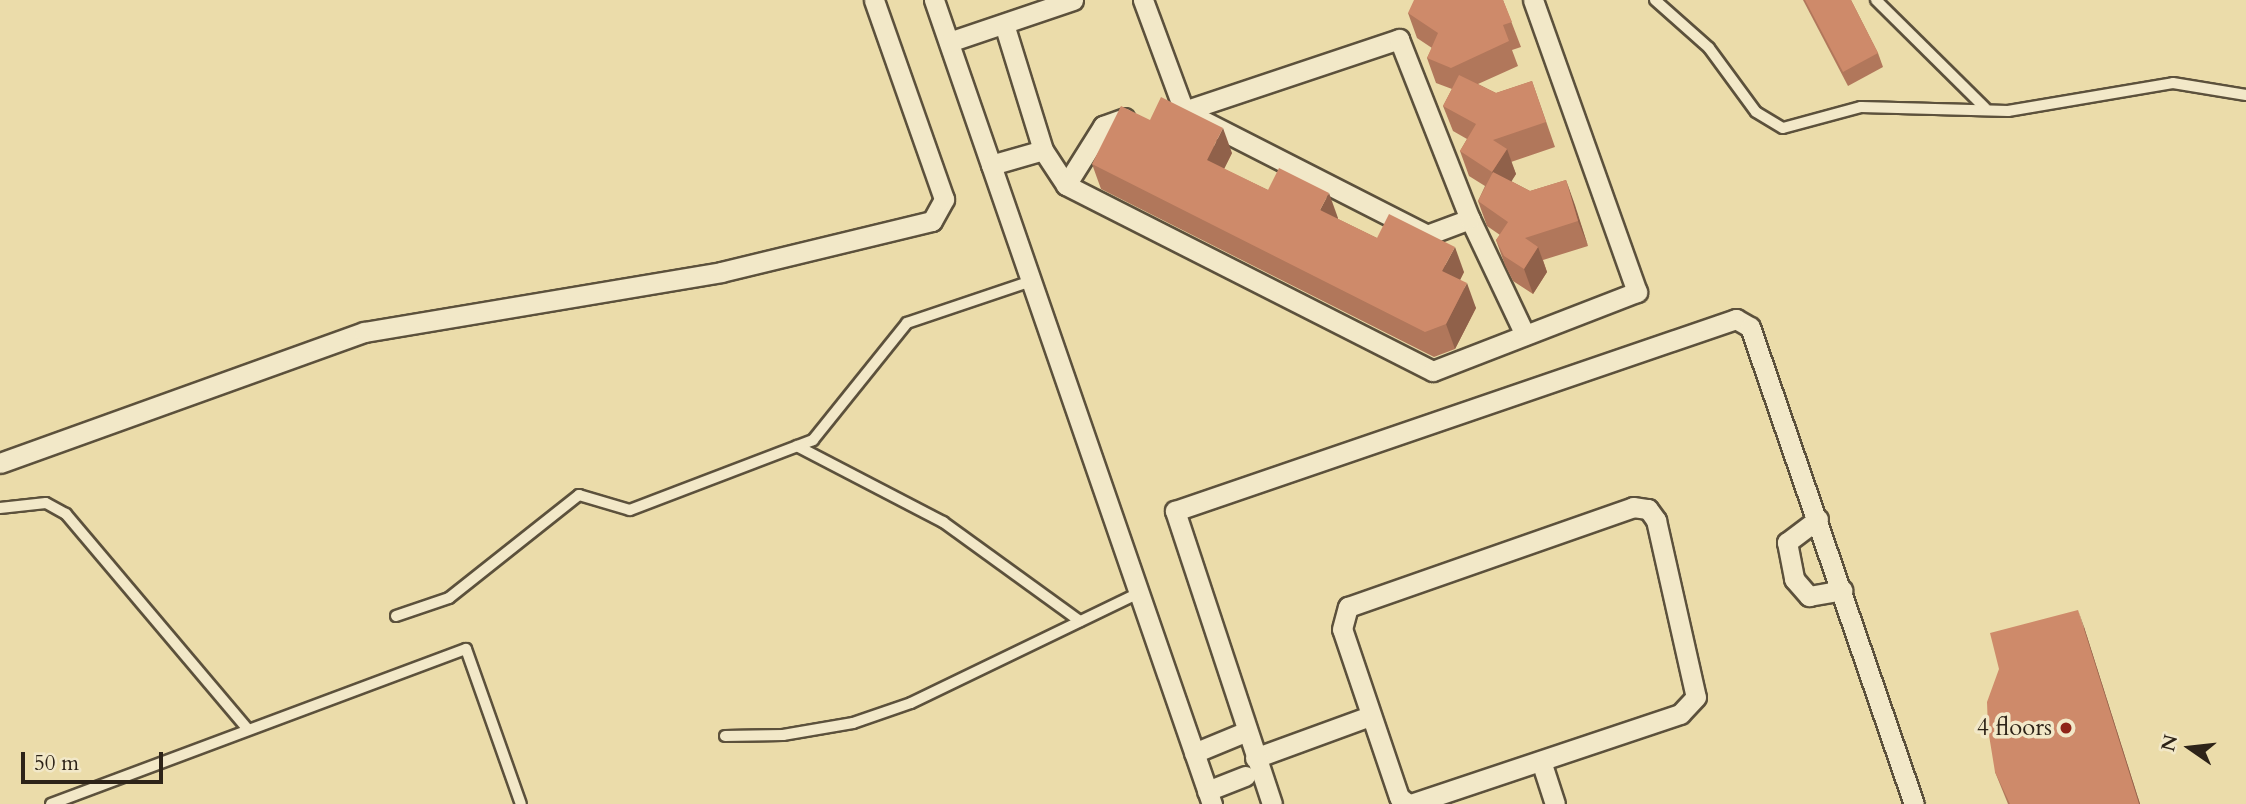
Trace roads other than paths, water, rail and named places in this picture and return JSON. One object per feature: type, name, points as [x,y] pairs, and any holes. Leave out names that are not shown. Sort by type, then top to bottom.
[{"type":"street","points":[[0,463],[364,332],[721,272],[932,221],[944,199],[874,0]]},
{"type":"street","points":[[934,0],[1210,798],[1254,768],[1370,716]]},
{"type":"street","points":[[949,42],[1073,0]]},
{"type":"street","points":[[1143,0],[1184,111],[1427,235],[1471,219]]},
{"type":"street","points":[[1003,24],[1043,150],[1066,185],[1433,371],[1637,292],[1534,0]]},
{"type":"street","points":[[1184,111],[1399,39],[1471,219],[1525,335]]},
{"type":"street","points":[[1066,185],[1103,126],[1125,118]]},
{"type":"street","points":[[991,165],[1043,150]]},
{"type":"street","points":[[1272,804],[1254,768],[1173,518],[1177,509],[1736,319],[1750,327],[1843,590],[1914,804]]},
{"type":"street","points":[[1633,507],[1648,509],[1696,697],[1680,713],[1410,804],[1399,797],[1370,716],[1342,629],[1348,607],[1633,507]]},
{"type":"street","points":[[1818,519],[1787,542],[1794,579],[1809,596],[1843,590]]},
{"type":"street","points":[[1194,753],[1244,732]]},
{"type":"street","points":[[1541,761],[1555,804]]},
{"type":"lane","points":[[1655,0],[1709,48],[1768,123],[1802,126],[1861,107],[2021,110],[2173,83],[2246,94]]},
{"type":"lane","points":[[1876,0],[1985,108]]},
{"type":"lane","points":[[397,616],[449,598],[579,495],[630,510],[813,440],[907,323],[1031,281]]},
{"type":"lane","points":[[797,446],[943,522],[1080,621]]},
{"type":"lane","points":[[0,508],[46,503],[66,513],[247,728]]},
{"type":"lane","points":[[725,736],[794,734],[853,723],[1139,593]]},
{"type":"lane","points":[[51,804],[247,728],[466,649],[521,804]]},
{"type":"place","name":"4 floors","points":[[2066,728]]}]
